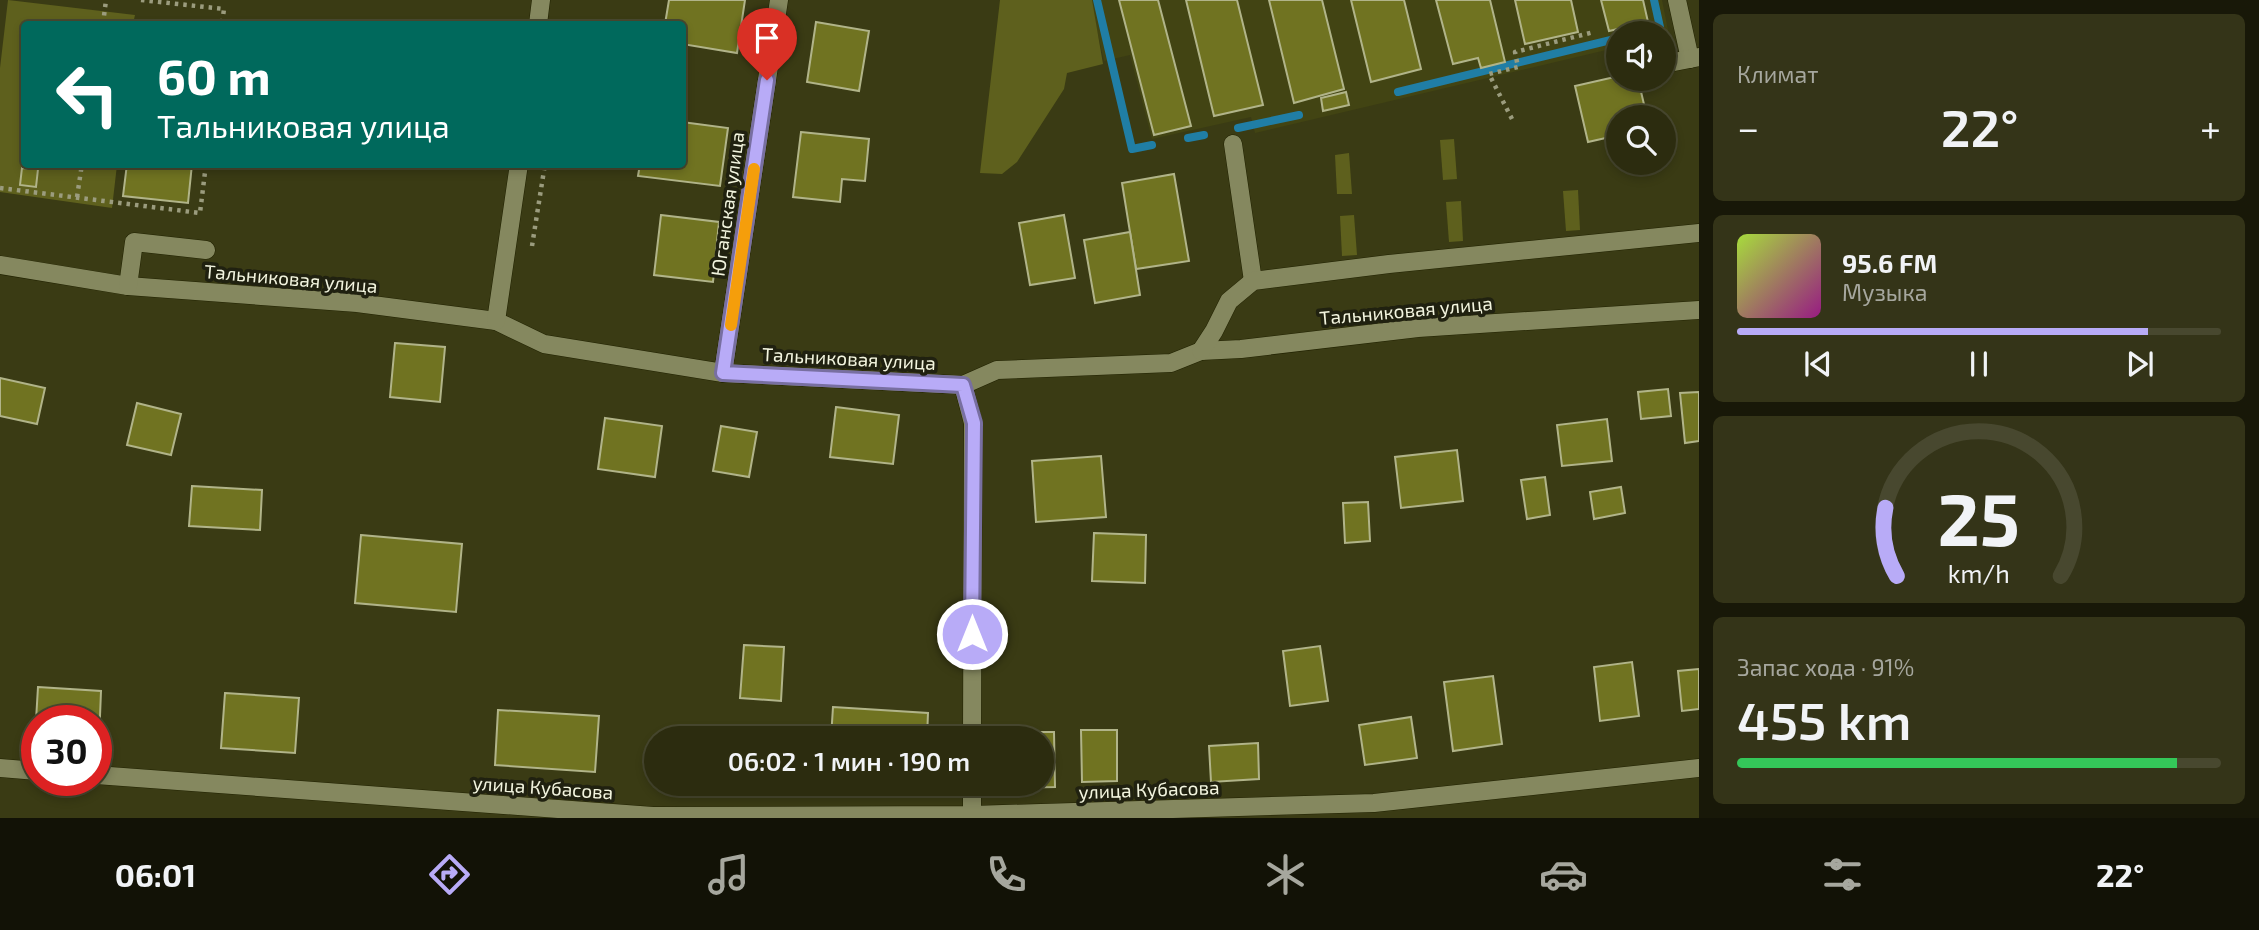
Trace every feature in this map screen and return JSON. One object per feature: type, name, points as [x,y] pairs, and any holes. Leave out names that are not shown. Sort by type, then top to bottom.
[{"type":"street","points":[[538,21],[541,0]]},
{"type":"street","name":"Юганская улица","points":[[723,373],[779,0]]},
{"type":"street","points":[[1676,62],[1695,58],[1677,0]]},
{"type":"street","points":[[1233,144],[1253,281]]},
{"type":"street","points":[[496,321],[518,168]]},
{"type":"street","points":[[1201,351],[1229,301],[1253,281],[1389,264],[1699,233]]},
{"type":"street","points":[[128,286],[134,242],[206,250]]},
{"type":"street","name":"Тальниковая улица","points":[[0,265],[128,286],[357,303],[496,321],[544,344],[723,373],[963,385],[997,370],[1171,363],[1201,351],[1241,349],[1418,328],[1699,310]]},
{"type":"street","points":[[963,385],[974,423],[972,726]]},
{"type":"street","points":[[0,768],[21,770]]},
{"type":"street","name":"улица Кубасова","points":[[112,776],[653,816],[972,816],[1374,803],[1699,768]]},
{"type":"street","points":[[972,796],[972,816]]},
{"type":"path","points":[[103,21],[106,0]]},
{"type":"path","points":[[141,0],[224,9],[222,21]]},
{"type":"path","points":[[1511,119],[1489,74],[1518,67],[1515,52],[1594,32]]},
{"type":"path","points":[[77,197],[81,168]]},
{"type":"path","points":[[0,188],[200,213],[206,168]]},
{"type":"shaded area","points":[[8,0],[135,15],[134,21],[21,21],[21,168],[117,168],[112,208],[0,192],[0,68]]},
{"type":"shaded area","points":[[1000,0],[1092,0],[1103,64],[1067,73],[1064,89],[1017,162],[1002,174],[980,173]]},
{"type":"shaded area","points":[[1090,0],[1662,0],[1666,21],[1606,21],[1606,50],[1255,133],[1251,117],[1152,139],[1130,55],[1104,61]]},
{"type":"shaded area","points":[[1454,139],[1457,179],[1443,180],[1440,140]]},
{"type":"shaded area","points":[[1349,153],[1352,194],[1337,194],[1335,155]]},
{"type":"shaded area","points":[[1578,190],[1580,230],[1566,231],[1563,191]]},
{"type":"shaded area","points":[[1461,201],[1463,241],[1449,242],[1446,202]]},
{"type":"shaded area","points":[[1354,215],[1357,255],[1342,256],[1340,216]]},
{"type":"building","points":[[669,0],[745,0],[737,53],[686,45],[686,21],[666,21]]},
{"type":"building","points":[[1119,0],[1158,0],[1191,126],[1154,135]]},
{"type":"building","points":[[1186,0],[1237,0],[1263,105],[1214,116]]},
{"type":"building","points":[[1269,0],[1322,0],[1344,89],[1294,103]]},
{"type":"building","points":[[1351,0],[1404,0],[1421,69],[1371,82]]},
{"type":"building","points":[[1436,0],[1490,0],[1505,62],[1481,68],[1478,58],[1453,64]]},
{"type":"building","points":[[1515,0],[1571,0],[1578,32],[1525,44]]},
{"type":"building","points":[[1601,0],[1643,0],[1648,21],[1606,21]]},
{"type":"building","points":[[816,22],[869,31],[859,91],[807,82]]},
{"type":"building","points":[[1606,79],[1606,91],[1641,91],[1644,105],[1606,105],[1606,138],[1588,142],[1575,86]]},
{"type":"building","points":[[1346,92],[1349,105],[1323,111],[1321,98]]},
{"type":"building","points":[[686,123],[728,128],[720,186],[638,176],[639,168],[686,168]]},
{"type":"building","points":[[801,132],[869,139],[865,181],[842,179],[840,202],[793,197]]},
{"type":"building","points":[[22,168],[38,169],[36,187],[20,185]]},
{"type":"building","points":[[126,168],[192,168],[188,203],[123,196]]},
{"type":"building","points":[[1174,174],[1189,261],[1136,269],[1122,183]]},
{"type":"building","points":[[661,215],[719,222],[713,282],[654,275]]},
{"type":"building","points":[[1064,215],[1075,278],[1030,285],[1019,223]]},
{"type":"building","points":[[1130,232],[1140,295],[1095,303],[1084,240]]},
{"type":"building","points":[[395,343],[445,347],[440,402],[390,397]]},
{"type":"building","points":[[0,378],[45,388],[37,424],[0,416]]},
{"type":"building","points":[[1668,389],[1671,416],[1641,419],[1638,392]]},
{"type":"building","points":[[1699,392],[1699,441],[1685,443],[1680,393]]},
{"type":"building","points":[[137,403],[181,414],[171,455],[127,445]]},
{"type":"building","points":[[836,407],[899,415],[893,464],[830,457]]},
{"type":"building","points":[[605,418],[662,426],[655,477],[598,469]]},
{"type":"building","points":[[1607,419],[1612,461],[1562,466],[1557,425]]},
{"type":"building","points":[[721,426],[757,432],[749,477],[713,471]]},
{"type":"building","points":[[1457,450],[1463,501],[1401,508],[1395,457]]},
{"type":"building","points":[[1101,456],[1106,517],[1036,522],[1032,461]]},
{"type":"building","points":[[1545,477],[1550,515],[1527,519],[1521,480]]},
{"type":"building","points":[[192,486],[262,490],[260,530],[189,526]]},
{"type":"building","points":[[1621,487],[1625,513],[1594,519],[1590,492]]},
{"type":"building","points":[[1368,502],[1370,541],[1345,543],[1343,503]]},
{"type":"building","points":[[1094,533],[1146,535],[1145,583],[1092,581]]},
{"type":"building","points":[[361,535],[462,544],[456,612],[355,603]]},
{"type":"building","points":[[744,645],[784,647],[781,701],[740,698]]},
{"type":"building","points":[[1320,646],[1328,701],[1290,706],[1283,651]]},
{"type":"building","points":[[1632,662],[1639,716],[1600,721],[1594,667]]},
{"type":"building","points":[[1699,669],[1699,709],[1682,711],[1678,671]]},
{"type":"building","points":[[1493,676],[1502,744],[1453,751],[1444,682]]},
{"type":"building","points":[[38,687],[101,691],[100,705],[37,705]]},
{"type":"building","points":[[225,693],[299,698],[295,753],[221,748]]},
{"type":"building","points":[[833,707],[928,713],[927,726],[832,726]]},
{"type":"building","points":[[498,710],[599,716],[595,772],[495,765]]},
{"type":"building","points":[[1411,717],[1417,758],[1365,765],[1359,725]]},
{"type":"building","points":[[1081,730],[1117,730],[1117,781],[1082,782]]},
{"type":"building","points":[[1258,743],[1259,779],[1211,782],[1209,746]]},
{"type":"waterway","points":[[1097,0],[1132,149],[1152,145]]},
{"type":"waterway","points":[[1654,0],[1659,21]]},
{"type":"waterway","points":[[1398,92],[1606,41]]},
{"type":"waterway","points":[[1238,128],[1299,115]]},
{"type":"waterway","points":[[1188,138],[1204,135]]},
{"type":"slow traffic","points":[[731,325],[754,169]]},
{"type":"route","points":[[767,80],[723,373],[963,385],[974,423],[972,634]]}]
